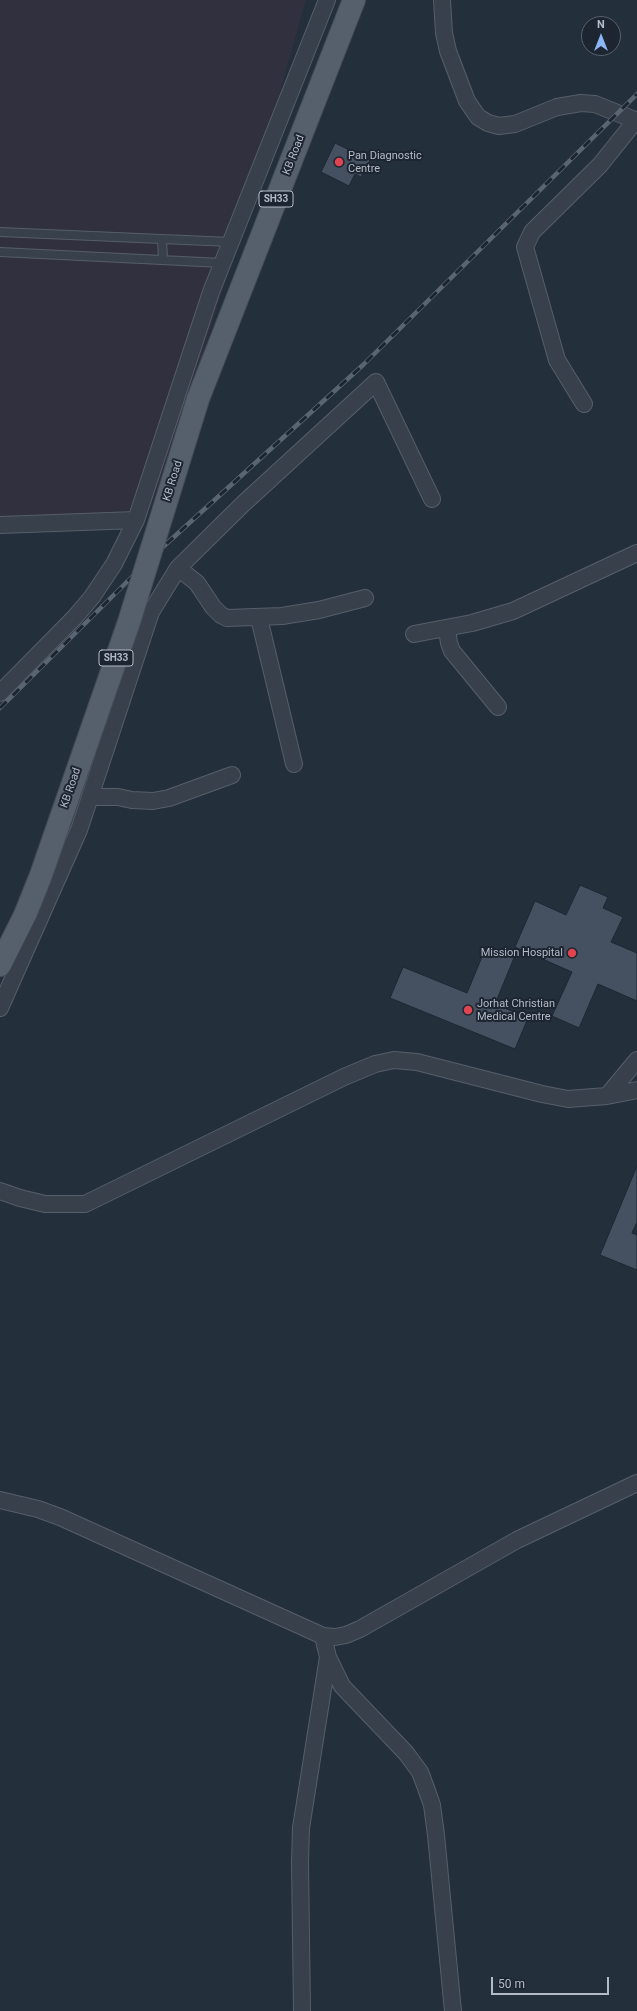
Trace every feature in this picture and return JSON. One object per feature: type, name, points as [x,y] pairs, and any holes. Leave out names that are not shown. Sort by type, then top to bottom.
[{"type":"main road","name":"KB Road","points":[[0,965],[25,914],[53,840],[129,622],[198,399],[354,0]]},
{"type":"street","points":[[0,694],[75,617],[92,597],[114,564],[136,520],[211,292],[327,0]]},
{"type":"street","points":[[442,0],[444,33],[448,51],[467,102],[478,117],[488,123],[499,126],[514,124],[556,107],[581,102],[595,104],[636,120],[596,170],[532,232],[525,247],[557,360],[584,404]]},
{"type":"street","points":[[0,1008],[79,830],[151,612],[178,568],[243,504],[376,382],[432,499]]},
{"type":"street","points":[[0,525],[136,520]]},
{"type":"street","points":[[414,634],[447,628],[513,611],[637,553]]},
{"type":"street","points":[[178,568],[197,584],[221,615],[227,618],[259,618],[302,613],[365,598]]},
{"type":"street","points":[[259,618],[294,764]]},
{"type":"street","points":[[447,628],[449,643],[452,651],[498,708]]},
{"type":"street","points":[[90,797],[118,797],[132,800],[153,801],[170,798],[232,775]]},
{"type":"street","points":[[0,1191],[45,1204],[85,1204],[344,1077],[375,1064],[394,1060],[417,1062],[542,1094],[568,1099],[607,1096],[637,1090]]},
{"type":"street","points":[[607,1096],[637,1060]]},
{"type":"street","points":[[0,1500],[38,1509],[60,1517],[324,1636],[346,1635],[360,1629],[511,1543],[551,1522],[637,1483]]},
{"type":"street","points":[[324,1636],[328,1657],[342,1686],[406,1753],[420,1772],[432,1805],[453,2011]]},
{"type":"street","points":[[302,2011],[301,1828],[328,1657]]},
{"type":"lane","points":[[0,232],[231,242]]},
{"type":"lane","points":[[162,239],[163,260]]},
{"type":"lane","points":[[0,252],[222,263]]},
{"type":"shaded area","points":[[0,0],[306,0],[236,248],[170,458],[150,508],[94,515],[22,518],[0,517]]},
{"type":"building","points":[[335,143],[370,160],[361,177],[355,174],[349,186],[321,172]]},
{"type":"building","points":[[580,885],[608,897],[603,908],[623,917],[611,942],[637,953],[637,1001],[598,984],[579,1028],[552,1016],[572,972],[515,947],[535,901],[566,915]]},
{"type":"building","points":[[486,947],[514,958],[495,1004],[528,1018],[515,1049],[390,998],[403,967],[467,993]]},
{"type":"building","points":[[637,1166],[637,1222],[632,1233],[637,1235],[637,1270],[600,1255]]},
{"type":"railway","points":[[0,708],[153,556],[363,365],[637,94]]},
{"type":"place","name":"Pan Diagnostic Centre","points":[[339,162]]},
{"type":"place","name":"Mission Hospital","points":[[572,953]]},
{"type":"place","name":"Jorhat Christian Medical Centre","points":[[468,1010]]}]
